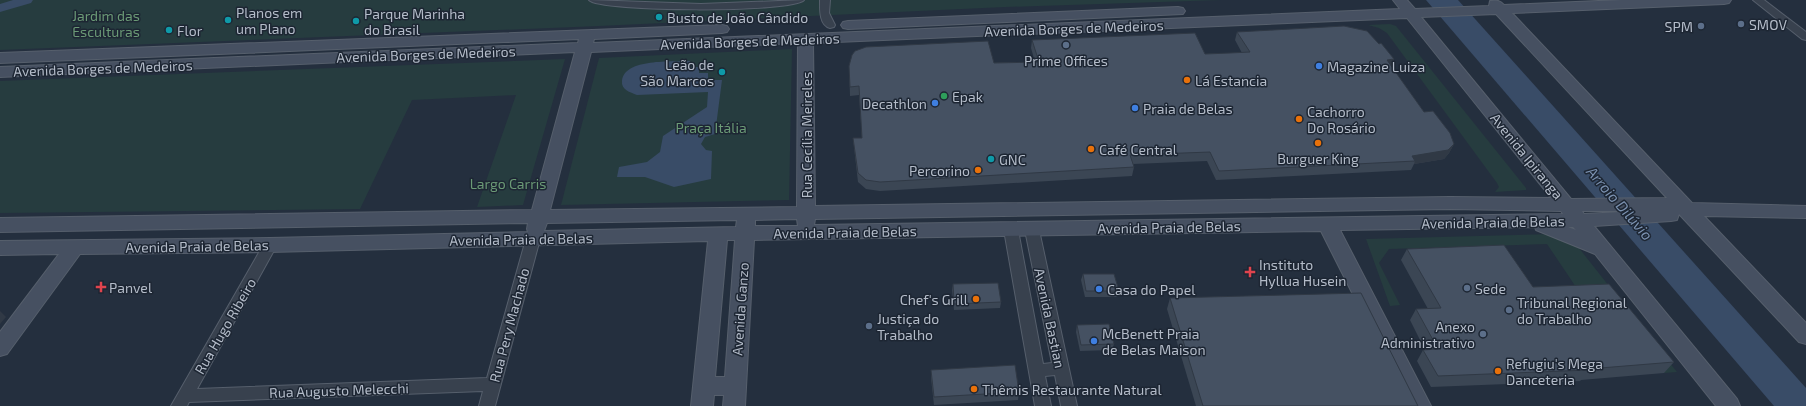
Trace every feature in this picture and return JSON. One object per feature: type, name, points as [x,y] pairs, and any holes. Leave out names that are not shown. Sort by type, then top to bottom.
[{"type":"main road","name":"Avenida Borges de Medeiros","points":[[0,58],[586,41],[805,38],[1408,4],[1440,0]]},
{"type":"main road","name":"Avenida Borges de Medeiros","points":[[1408,4],[1429,12],[1492,6],[1724,0]]},
{"type":"main road","name":"Avenida Ipiranga","points":[[1408,4],[1566,205]]},
{"type":"main road","name":"Avenida Borges de Medeiros","points":[[0,72],[586,41],[827,17],[1371,6]]},
{"type":"main road","points":[[1492,6],[1675,209],[1806,336]]},
{"type":"main road","name":"Rua Cecília Meireles","points":[[805,38],[806,232]]},
{"type":"main road","name":"Rua Pery Machado","points":[[533,239],[586,41]]},
{"type":"main road","name":"Avenida Praia de Belas","points":[[0,225],[1450,203],[1566,205],[1599,220],[1675,209]]},
{"type":"main road","name":"Avenida Praia de Belas","points":[[0,248],[73,249],[746,233],[1032,230],[1531,221],[1582,213],[1675,209],[1806,212]]},
{"type":"main road","name":"Avenida Ganzo","points":[[734,406],[747,213]]},
{"type":"main road","points":[[1582,213],[1603,250],[1729,406]]},
{"type":"main road","points":[[1531,221],[1554,228],[1603,250]]},
{"type":"main road","points":[[1327,224],[1420,406]]},
{"type":"main road","name":"Avenida Ganzo","points":[[703,396],[718,234]]},
{"type":"main road","points":[[0,348],[73,249]]},
{"type":"main road","points":[[703,396],[735,385]]},
{"type":"street","points":[[594,0],[660,6],[696,7],[798,0]]},
{"type":"street","points":[[825,0],[827,17]]},
{"type":"street","points":[[1758,0],[1806,38]]},
{"type":"street","name":"Avenida Bastian","points":[[1011,230],[1044,406]]},
{"type":"street","name":"Avenida Bastian","points":[[1032,230],[1069,406]]},
{"type":"street","name":"Rua Pery Machado","points":[[487,406],[533,239]]},
{"type":"street","name":"Rua Hugo Ribeiro","points":[[182,401],[270,245]]},
{"type":"street","points":[[1037,370],[1061,369]]},
{"type":"street","name":"Rua Augusto Melecchi","points":[[182,401],[493,384]]},
{"type":"green space","name":"Parque Marinha do Brasil","points":[[0,0],[1221,0],[1005,7],[599,26],[0,50]]},
{"type":"green space","points":[[1390,24],[1396,26],[1526,188],[1526,190],[1495,192],[1499,187],[1497,183],[1387,33],[1379,28],[1368,25]]},
{"type":"green space","name":"Praça Itália","points":[[792,49],[789,200],[561,205],[599,58]]},
{"type":"green space","name":"Largo Carris","points":[[565,59],[523,205],[477,207],[516,95],[412,100],[360,209],[0,213],[0,81]]},
{"type":"green space","points":[[1557,234],[1575,243],[1677,372],[1664,373],[1582,296],[1547,244],[1389,249],[1379,263],[1400,305],[1390,306],[1366,239]]},
{"type":"water","name":"Arroio Dilúvio","points":[[1426,0],[1458,0],[1806,388],[1806,406],[1774,406]]},
{"type":"water","points":[[690,61],[689,67],[699,67],[699,73],[708,73],[708,80],[722,80],[715,134],[705,137],[701,144],[706,150],[712,151],[711,179],[674,187],[645,177],[617,177],[619,167],[647,162],[660,152],[663,136],[707,107],[708,92],[637,95],[632,93],[623,87],[622,81],[625,74],[631,68],[650,63]]},
{"type":"building","name":"Praia de Belas","points":[[1344,26],[1367,31],[1379,44],[1381,43],[1394,59],[1387,60],[1424,112],[1433,111],[1450,133],[1454,144],[1448,150],[1412,156],[1415,161],[1219,171],[1210,152],[1130,155],[1134,167],[880,182],[866,180],[858,173],[853,138],[862,138],[859,86],[850,87],[849,66],[852,55],[855,51],[866,47],[988,41],[994,63],[1039,62],[1032,40],[1195,33],[1205,54],[1230,53],[1250,52],[1237,32]]},
{"type":"building","name":"Tribunal Regional do Trabalho","points":[[1504,245],[1533,287],[1609,284],[1674,362],[1588,369],[1589,370],[1438,376],[1423,350],[1438,349],[1416,309],[1441,308],[1407,249]]},
{"type":"building","points":[[1083,274],[1114,274],[1119,291],[1086,291]]},
{"type":"building","name":"Chef's Grill","points":[[998,283],[1001,302],[954,304],[953,284]]},
{"type":"building","points":[[1361,293],[1418,406],[1203,406],[1170,298]]},
{"type":"building","name":"McBenett Praia de Belas Maison","points":[[1109,324],[1114,344],[1081,345],[1077,325]]},
{"type":"building","name":"Thêmis Restaurante Natural","points":[[1015,365],[1019,392],[934,397],[931,370]]},
{"type":"waterway","points":[[0,8],[27,0]]},
{"type":"place","name":"Busto de João Cândido","points":[[659,17]]},
{"type":"place","name":"Planos em um Plano","points":[[228,20]]},
{"type":"place","name":"Parque Marinha do Brasil","points":[[356,21]]},
{"type":"place","name":"SMOV","points":[[1741,24]]},
{"type":"place","name":"SPM","points":[[1701,26]]},
{"type":"place","name":"Flor","points":[[169,30]]},
{"type":"place","name":"Prime Offices","points":[[1066,45]]},
{"type":"place","name":"Magazine Luiza","points":[[1319,66]]},
{"type":"place","name":"Leão de São Marcos","points":[[722,72]]},
{"type":"place","name":"Lá Estancia","points":[[1187,80]]},
{"type":"place","name":"Epak","points":[[944,96]]},
{"type":"place","name":"Decathlon","points":[[935,103]]},
{"type":"place","name":"Praia de Belas","points":[[1135,108]]},
{"type":"place","name":"Cachorro Do Rosário","points":[[1299,119]]},
{"type":"place","name":"Burguer King","points":[[1318,143]]},
{"type":"place","name":"Café Central","points":[[1091,149]]},
{"type":"place","name":"GNC","points":[[991,159]]},
{"type":"place","name":"Percorino","points":[[978,170]]},
{"type":"place","name":"Instituto Hyllua Husein","points":[[1250,272]]},
{"type":"place","name":"Panvel","points":[[101,287]]},
{"type":"place","name":"Sede","points":[[1467,288]]},
{"type":"place","name":"Casa do Papel","points":[[1099,289]]},
{"type":"place","name":"Chef's Grill","points":[[976,299]]},
{"type":"place","name":"Tribunal Regional do Trabalho","points":[[1509,310]]},
{"type":"place","name":"Justiça do Trabalho","points":[[869,326]]},
{"type":"place","name":"Anexo Administrativo","points":[[1483,334]]},
{"type":"place","name":"McBenett Praia de Belas Maison","points":[[1094,341]]},
{"type":"place","name":"Refugiu's Mega Danceteria","points":[[1498,371]]},
{"type":"place","name":"Thêmis Restaurante Natural","points":[[974,389]]},
{"type":"park label","name":"Jardim das Esculturas","points":[[106,24]]}]
